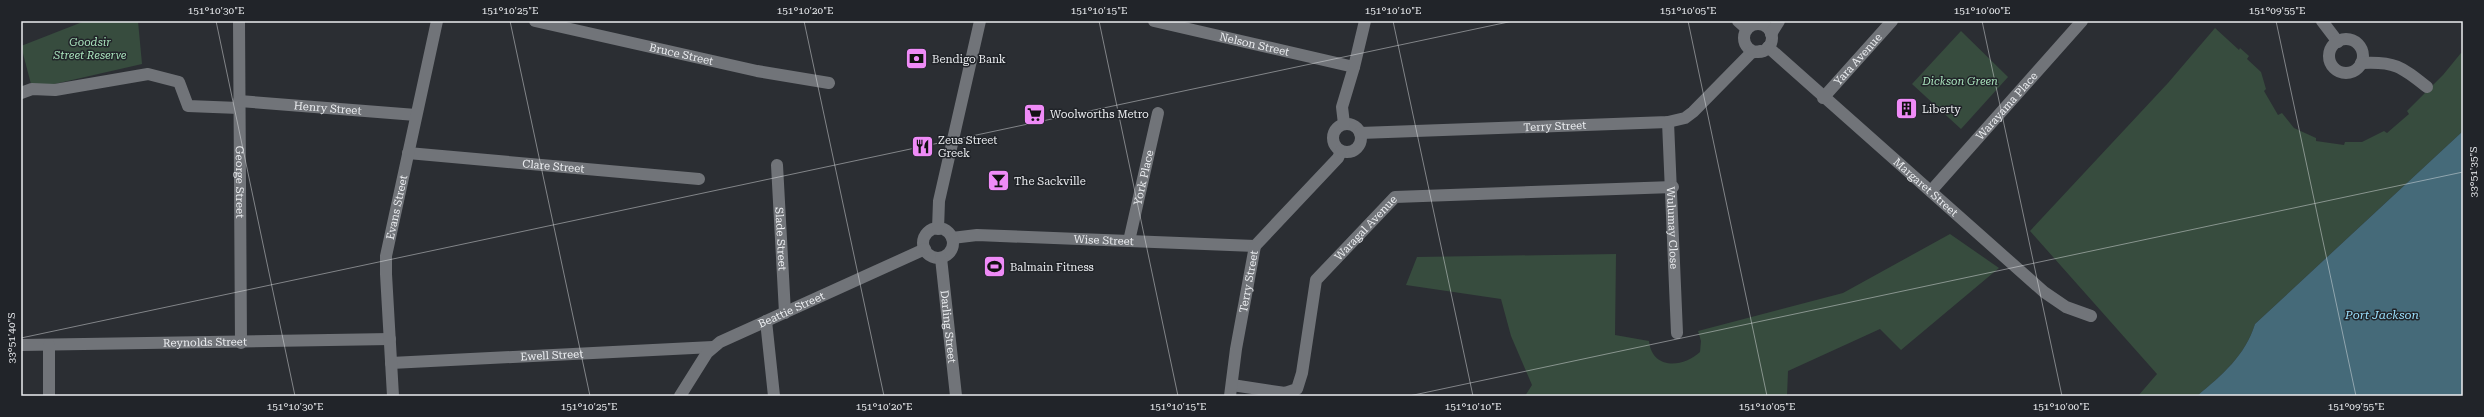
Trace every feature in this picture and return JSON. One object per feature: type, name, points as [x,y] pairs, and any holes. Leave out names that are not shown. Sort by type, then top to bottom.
[{"type":"street","name":"George Street","points":[[239,21],[241,343]]},
{"type":"street","name":"Evans Street","points":[[393,396],[386,256],[437,21]]},
{"type":"street","name":"Bruce Street","points":[[535,21],[757,71],[829,83]]},
{"type":"street","points":[[938,229],[939,201],[980,21]]},
{"type":"street","name":"Nelson Street","points":[[1154,21],[1354,67]]},
{"type":"street","points":[[1344,124],[1342,107],[1354,67],[1365,21]]},
{"type":"street","points":[[1738,21],[1747,30]]},
{"type":"street","points":[[1771,34],[1764,23],[1756,24],[1747,30],[1745,42],[1751,50],[1764,49],[1771,43],[1771,34],[1779,21]]},
{"type":"street","name":"Yara Avenue","points":[[1823,98],[1892,21]]},
{"type":"street","name":"Warayama Place","points":[[1931,191],[2082,21]]},
{"type":"street","points":[[2322,21],[2338,42]]},
{"type":"street","points":[[2348,39],[2358,44],[2363,53],[2361,63],[2358,68],[2348,73],[2337,70],[2333,67],[2329,56],[2333,45],[2348,39]]},
{"type":"street","name":"Terry Street","points":[[1730,73],[1745,42]]},
{"type":"street","name":"Margaret Street","points":[[1764,49],[1931,191],[2055,301],[2091,316]]},
{"type":"street","name":"Terry Street","points":[[1360,133],[1668,122],[1685,118],[1693,112],[1751,53],[1764,49]]},
{"type":"street","points":[[2361,63],[2390,63],[2401,68],[2427,87]]},
{"type":"street","name":"Henry Street","points":[[21,93],[32,89],[55,90],[148,74],[178,82],[188,106],[239,105],[416,115]]},
{"type":"street","name":"York Place","points":[[1129,241],[1158,113]]},
{"type":"street","name":"Wulumay Close","points":[[1668,122],[1673,187],[1677,333]]},
{"type":"street","points":[[1344,124],[1354,125],[1360,133],[1361,142],[1355,150],[1340,151],[1334,145],[1333,136],[1336,128],[1344,124]]},
{"type":"street","name":"Terry Street","points":[[1231,391],[1236,349],[1255,246],[1338,158],[1340,151]]},
{"type":"street","name":"Clare Street","points":[[408,153],[699,179]]},
{"type":"street","name":"Slade Street","points":[[777,165],[785,313]]},
{"type":"street","name":"Waragal Avenue","points":[[1231,391],[1285,393],[1296,389],[1302,373],[1316,280],[1395,197],[1673,187]]},
{"type":"street","points":[[938,229],[946,231],[952,238],[951,251],[941,258],[931,257],[925,250],[926,236],[938,229]]},
{"type":"street","name":"Wise Street","points":[[952,238],[976,235],[1255,246]]},
{"type":"street","name":"Beattie Street","points":[[680,396],[702,360],[713,347],[766,321],[925,250]]},
{"type":"street","name":"Darling Street","points":[[941,258],[956,396]]},
{"type":"street","points":[[766,321],[774,396]]},
{"type":"street","name":"Reynolds Street","points":[[21,346],[390,339]]},
{"type":"street","points":[[49,345],[49,396]]},
{"type":"street","name":"Ewell Street","points":[[391,363],[713,347]]},
{"type":"green space","name":"Goodsir Street Reserve","points":[[85,21],[138,21],[142,64],[50,85],[31,84],[21,46]]},
{"type":"green space","points":[[2215,28],[2239,50],[2240,48],[2249,56],[2247,59],[2261,72],[2266,89],[2264,91],[2278,115],[2282,113],[2294,128],[2316,138],[2316,141],[2344,145],[2345,142],[2362,142],[2384,131],[2387,133],[2409,114],[2407,111],[2443,75],[2461,53],[2463,54],[2463,131],[2255,324],[2245,346],[2232,364],[2197,396],[2138,396],[2157,374],[2030,231],[2168,83]]},
{"type":"green space","name":"Dickson Green","points":[[1961,31],[2008,77],[1961,129],[1912,84]]},
{"type":"green space","points":[[1950,234],[1999,268],[1901,350],[1880,329],[1788,371],[1787,396],[1525,396],[1532,385],[1511,336],[1501,299],[1406,285],[1417,257],[1616,254],[1615,335],[1649,341],[1651,350],[1656,357],[1669,363],[1677,363],[1685,361],[1700,352],[1701,341],[1698,331],[1843,293]]},
{"type":"water","name":"Port Jackson","points":[[2463,131],[2463,396],[2197,396],[2232,364],[2245,346],[2255,324]]},
{"type":"place","name":"Bendigo Bank","points":[[917,59]]},
{"type":"place","name":"Liberty","points":[[1906,109]]},
{"type":"place","name":"Woolworths Metro","points":[[1035,114]]},
{"type":"place","name":"Zeus Street Greek","points":[[922,146]]},
{"type":"place","name":"The Sackville","points":[[998,181]]},
{"type":"place","name":"Balmain Fitness","points":[[994,267]]}]
